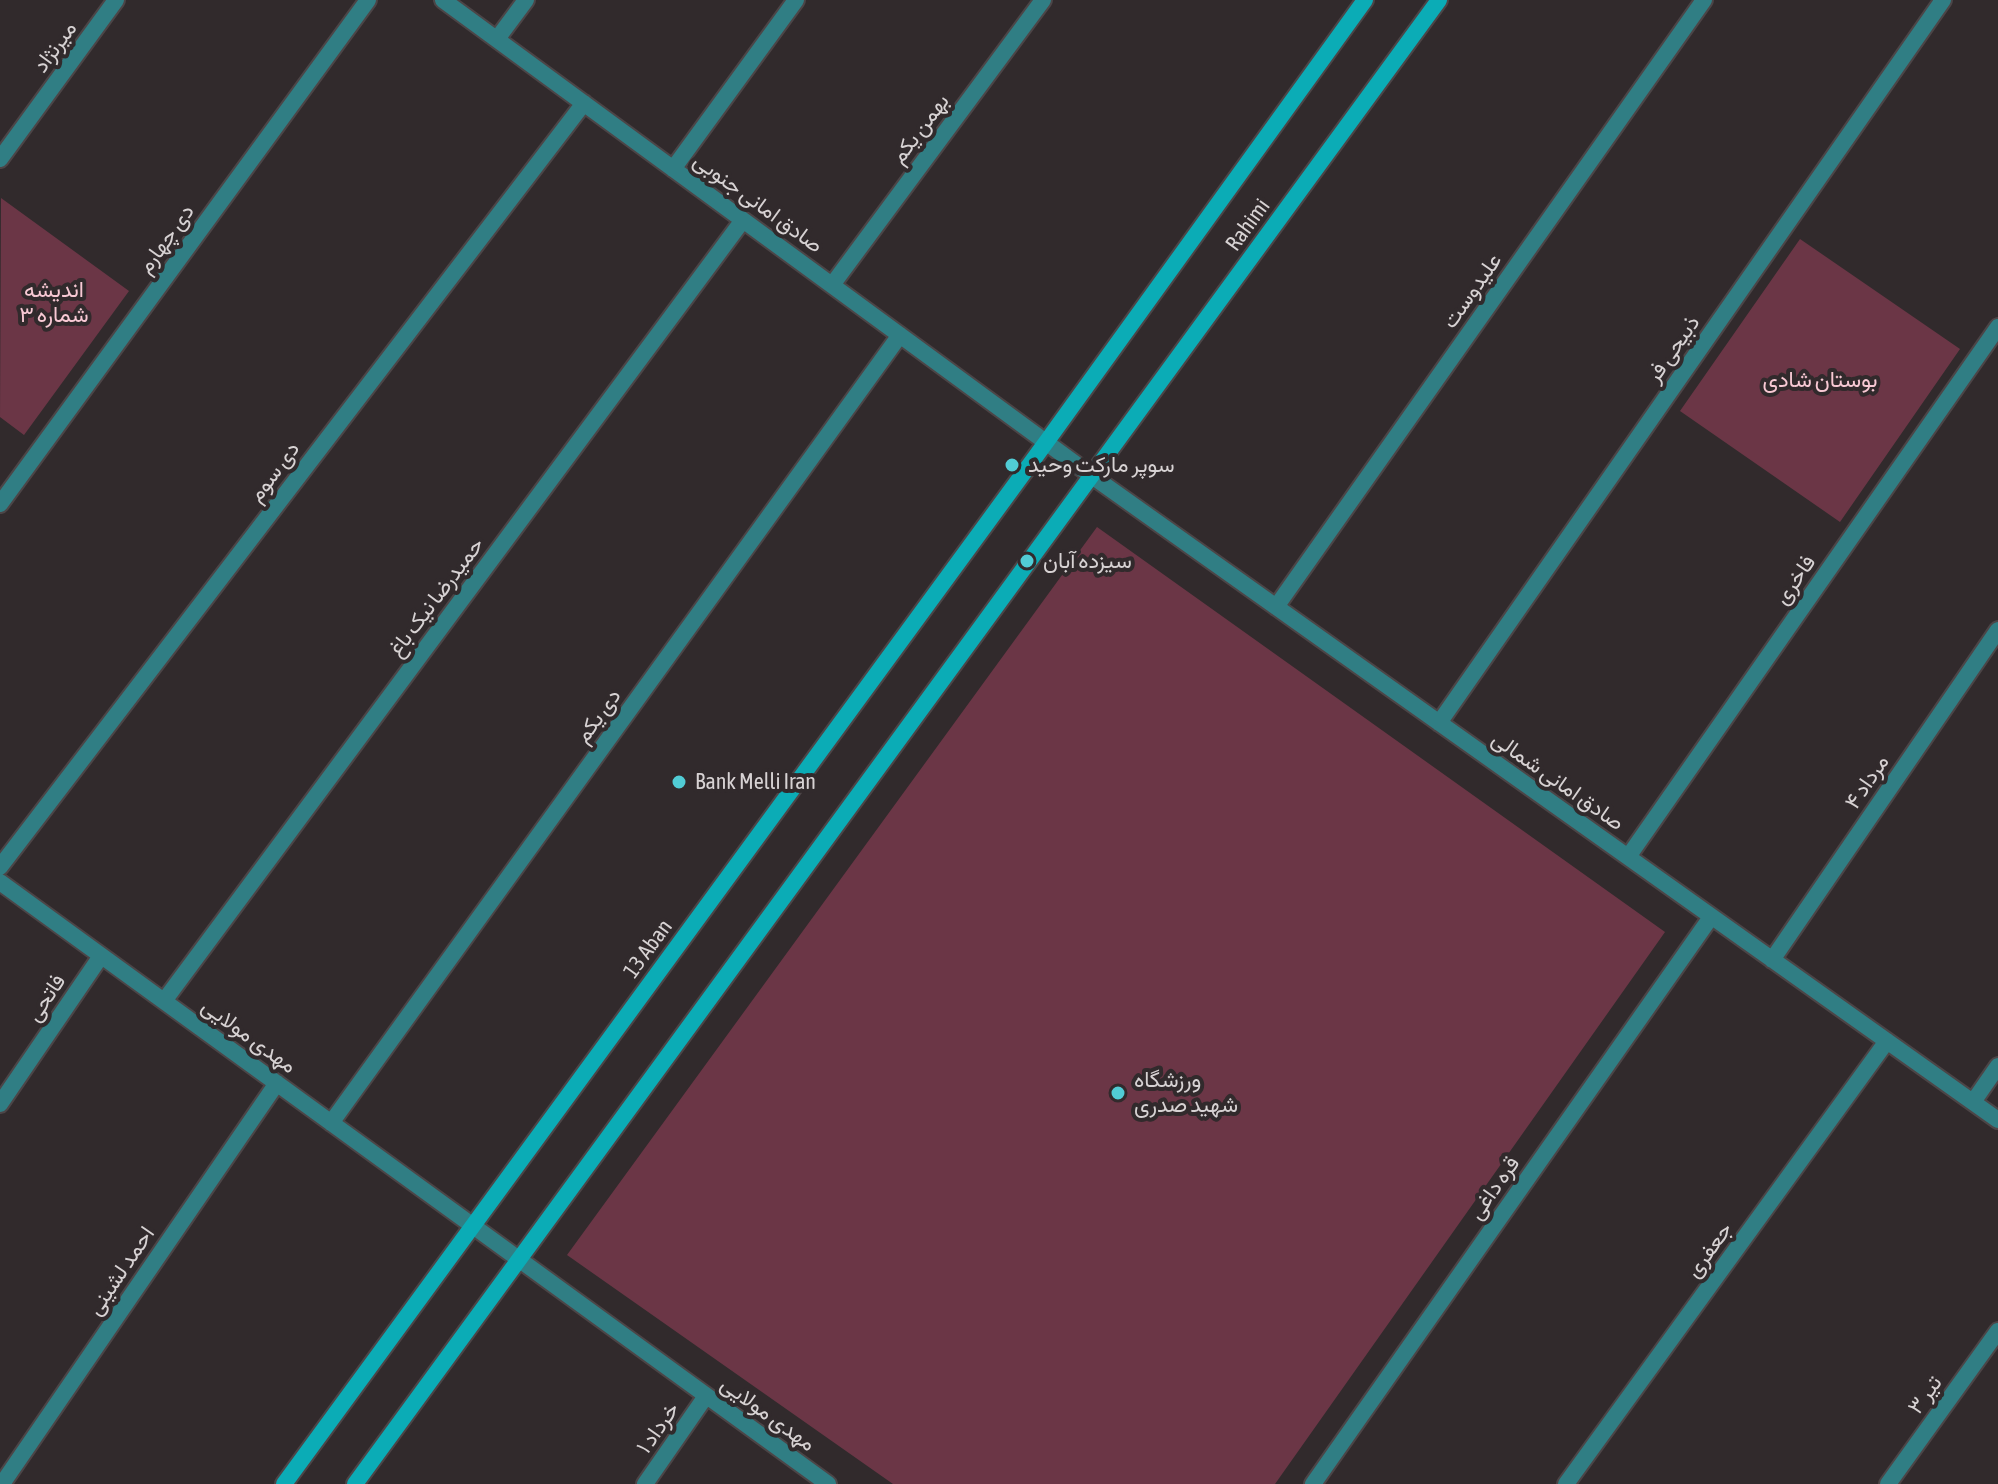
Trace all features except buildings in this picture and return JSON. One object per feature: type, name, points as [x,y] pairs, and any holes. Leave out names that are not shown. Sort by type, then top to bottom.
[{"type":"main road","name":"Rahimi","points":[[1047,441],[1365,0]]},
{"type":"main road","name":"Rahimi","points":[[1092,476],[1439,0]]},
{"type":"main road","name":"13 Aban","points":[[284,1484],[1047,441]]},
{"type":"main road","points":[[355,1484],[522,1264],[1092,476]]},
{"type":"street","name":"میرنژاد","points":[[0,159],[116,0]]},
{"type":"street","name":"دی چهارم","points":[[0,504],[368,0]]},
{"type":"street","name":"صادق امانی جنوبی","points":[[443,0],[1092,476]]},
{"type":"street","points":[[497,39],[526,0]]},
{"type":"street","points":[[673,169],[796,0]]},
{"type":"street","name":"بهمن یکم","points":[[832,285],[1043,0]]},
{"type":"street","name":"علیدوست","points":[[1276,607],[1704,0]]},
{"type":"street","name":"ذبیحی فر","points":[[1439,723],[1943,0]]},
{"type":"street","name":"دی سوم","points":[[0,867],[584,103]]},
{"type":"street","name":"حمیدرضا نیک باغ","points":[[164,1001],[743,220]]},
{"type":"street","name":"فاخری","points":[[1628,857],[1998,327]]},
{"type":"street","name":"دی یکم","points":[[331,1123],[900,335]]},
{"type":"street","name":"صادق امانی شمالی","points":[[1092,476],[1998,1120]]},
{"type":"street","name":"مرداد ۴","points":[[1772,960],[1998,630]]},
{"type":"street","name":"مهدی مولایی","points":[[0,882],[828,1484]]},
{"type":"street","name":"قره داغی","points":[[1313,1484],[1711,917]]},
{"type":"street","name":"فاتحی","points":[[0,1104],[101,956]]},
{"type":"street","name":"جعفری","points":[[1566,1484],[1887,1041]]},
{"type":"street","points":[[1973,1102],[1998,1066]]},
{"type":"street","name":"احمد لشینی","points":[[2,1484],[277,1083]]},
{"type":"street","name":"تیر ۳","points":[[1888,1484],[1998,1331]]},
{"type":"street","name":"خرداد ۱","points":[[645,1484],[706,1396]]},
{"type":"green space","name":"اندیشه شماره ۳","points":[[1,198],[129,291],[24,435],[0,417]]},
{"type":"green space","name":"بوستان شادی","points":[[1800,239],[1960,349],[1840,522],[1680,411]]},
{"type":"green space","name":"ورزشگاه شهید صدری","points":[[1097,527],[1665,932],[1275,1484],[893,1484],[567,1255]]},
{"type":"place","name":"سوپر مارکت وحید","points":[[1012,465]]},
{"type":"place","name":"سیزده آبان","points":[[1027,561]]},
{"type":"place","name":"Bank Melli Iran","points":[[679,782]]},
{"type":"place","name":"ورزشگاه شهید صدری","points":[[1118,1093]]}]
